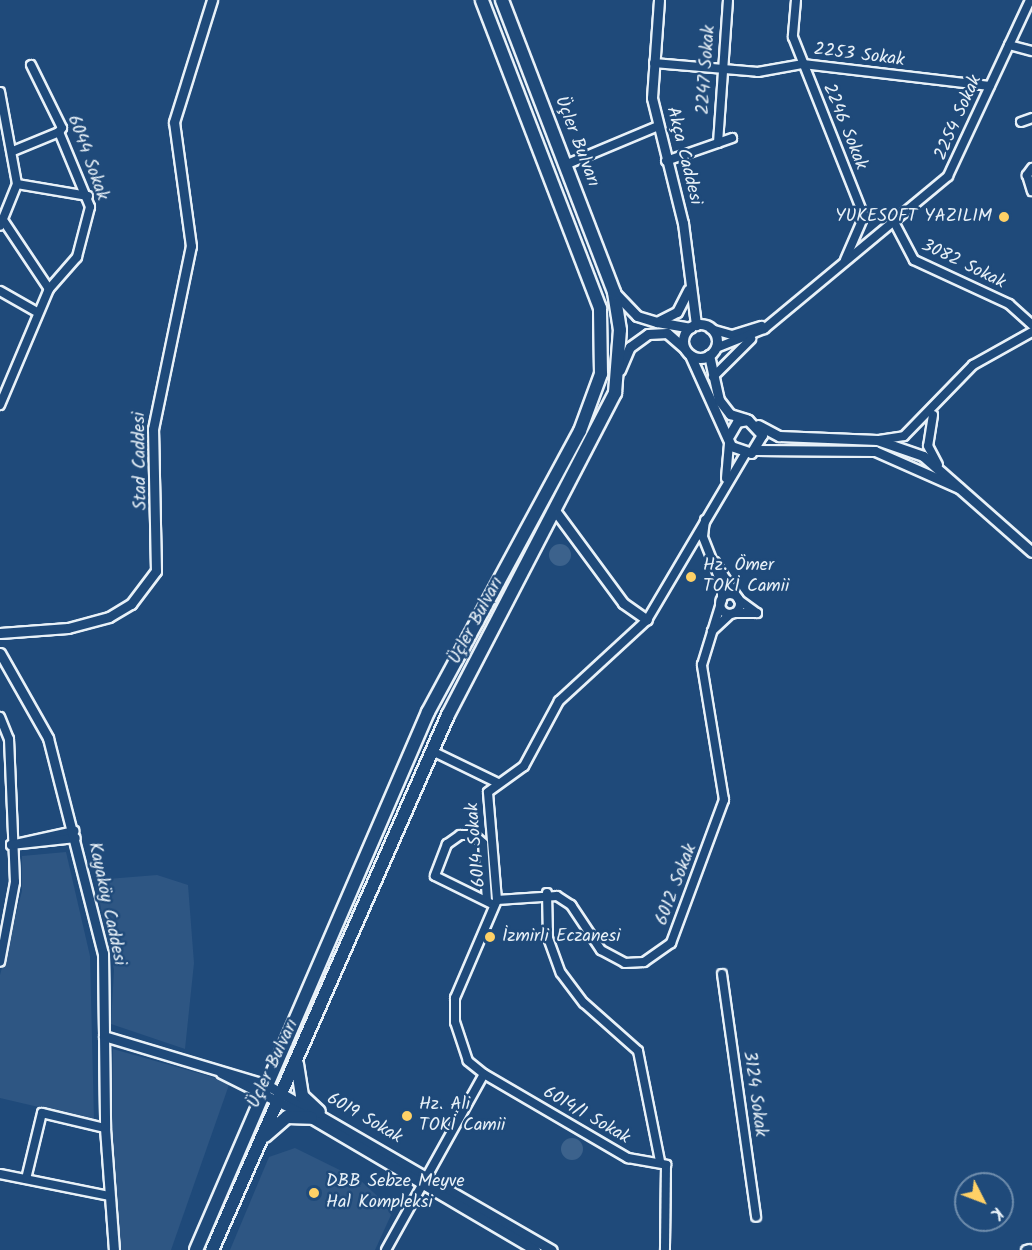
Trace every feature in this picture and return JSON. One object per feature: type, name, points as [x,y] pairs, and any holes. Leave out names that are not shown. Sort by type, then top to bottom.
[{"type":"main road","name":"Üçler Bulvarı","points":[[196,1250],[428,712],[583,424],[601,374],[600,308],[482,0]]},
{"type":"main road","name":"Üçler Bulvarı","points":[[212,1250],[432,751],[609,411],[619,372],[614,291],[502,0]]},
{"type":"main road","points":[[254,1152],[286,1118],[315,1115],[299,1086],[303,1045]]},
{"type":"street","name":"Stad Caddesi","points":[[0,633],[68,628],[109,617],[131,604],[156,571],[153,429],[191,255],[175,160],[177,106],[212,0]]},
{"type":"street","name":"Akça Caddesi","points":[[659,0],[654,63],[656,127],[683,223],[693,326],[687,352]]},
{"type":"street","name":"2247 Sokak","points":[[717,143],[728,0]]},
{"type":"street","name":"2246 Sokak","points":[[796,0],[793,37],[864,216],[844,262]]},
{"type":"street","name":"2254 Sokak","points":[[713,384],[722,363],[948,176],[1030,0]]},
{"type":"street","points":[[1009,45],[1032,51]]},
{"type":"street","name":"2253 Sokak","points":[[654,63],[770,72],[803,64],[990,86]]},
{"type":"street","name":"6044 Sokak","points":[[31,65],[62,128],[59,132],[88,196],[83,246],[49,289]]},
{"type":"street","points":[[0,92],[13,151],[16,184],[1,223],[49,289],[37,312],[0,405]]},
{"type":"street","points":[[1021,122],[1032,118]]},
{"type":"street","points":[[565,165],[656,127]]},
{"type":"street","points":[[13,151],[59,132]]},
{"type":"street","points":[[666,161],[732,138]]},
{"type":"street","points":[[1032,168],[1027,175],[1032,190]]},
{"type":"street","points":[[16,184],[88,196]]},
{"type":"street","name":"3082 Sokak","points":[[894,222],[914,260],[1009,304],[1032,325]]},
{"type":"street","points":[[657,321],[680,308],[689,285]]},
{"type":"street","points":[[0,291],[37,312]]},
{"type":"street","points":[[614,291],[633,314],[657,321],[711,329],[713,384],[725,409],[779,436],[877,440],[904,436],[937,405],[973,365],[1032,332]]},
{"type":"street","name":"2254 Sokak","points":[[711,329],[741,334],[776,318]]},
{"type":"street","name":"2254 Sokak","points":[[712,352],[764,329]]},
{"type":"street","points":[[619,372],[630,347],[648,334],[667,333],[687,352],[709,406],[729,438],[745,454],[756,450],[875,451],[969,493]]},
{"type":"street","points":[[687,352],[712,352]]},
{"type":"street","points":[[937,405],[928,433],[938,465]]},
{"type":"street","points":[[729,438],[737,422],[748,420]]},
{"type":"street","points":[[756,450],[762,435],[758,425]]},
{"type":"street","name":"6014 Sokak","points":[[725,483],[729,438]]},
{"type":"street","points":[[877,440],[938,465],[1032,552]]},
{"type":"street","name":"6014 Sokak","points":[[484,1074],[468,1061],[455,1022],[455,998],[492,902],[486,810],[488,792],[530,759],[560,701],[647,620],[709,510],[745,454]]},
{"type":"street","points":[[709,510],[704,537],[714,561],[739,600]]},
{"type":"street","points":[[556,512],[623,603],[647,620]]},
{"type":"street","points":[[714,561],[721,602],[732,613],[757,614],[729,594],[721,602]]},
{"type":"street","points":[[711,632],[732,613],[739,600]]},
{"type":"street","name":"6012 Sokak","points":[[547,893],[571,905],[602,950],[625,963],[644,962],[670,943],[724,800],[702,673],[711,632],[721,602]]},
{"type":"street","name":"Kayaköy Caddesi","points":[[0,653],[48,738],[75,834],[103,952],[105,1128],[108,1196],[114,1250]]},
{"type":"street","points":[[0,717],[9,739],[14,889],[0,962]]},
{"type":"street","points":[[432,751],[498,783]]},
{"type":"street","points":[[11,845],[75,834]]},
{"type":"street","points":[[492,902],[483,843],[474,835],[460,835],[447,844],[435,876],[492,902],[547,893],[548,938],[561,973],[584,1003],[638,1051],[660,1161],[669,1170],[665,1250]]},
{"type":"street","name":"3124 Sokak","points":[[722,974],[756,1217]]},
{"type":"street","name":"6019 Sokak","points":[[104,1036],[197,1063],[266,1089],[552,1250]]},
{"type":"street","points":[[386,1250],[422,1178],[484,1074]]},
{"type":"street","name":"6014/1 Sokak","points":[[484,1074],[627,1158],[660,1161]]},
{"type":"street","points":[[26,1179],[42,1113],[105,1128]]},
{"type":"street","points":[[0,1174],[108,1196]]},
{"type":"street","name":"6019 Sokak","points":[[422,1178],[535,1250]]},
{"type":"shaded area","points":[[560,544],[568,547],[571,555],[568,563],[560,566],[552,563],[549,555],[552,547]]},
{"type":"shaded area","points":[[66,852],[90,956],[94,1120],[0,1098],[0,975],[22,891],[22,856]]},
{"type":"shaded area","points":[[157,875],[188,885],[194,963],[185,1049],[111,1024],[114,970],[95,880]]},
{"type":"shaded area","points":[[113,1049],[230,1082],[171,1250],[120,1250],[112,1133]]},
{"type":"shaded area","points":[[572,1138],[580,1141],[583,1149],[580,1157],[572,1160],[564,1157],[561,1149],[564,1141]]},
{"type":"shaded area","name":"DBB Sebze Meyve Hal Kompleksi","points":[[295,1148],[360,1180],[387,1205],[391,1215],[375,1250],[230,1250],[269,1157]]},
{"type":"place","name":"YUKESOFT YAZILIM","points":[[1004,217]]},
{"type":"place","name":"Hz. Ömer TOKİ Camii","points":[[691,577]]},
{"type":"place","name":"İzmirli Eczanesi","points":[[490,937]]},
{"type":"place","name":"Hz. Ali TOKİ Camii","points":[[407,1116]]},
{"type":"place","name":"DBB Sebze Meyve Hal Kompleksi","points":[[314,1193]]}]
